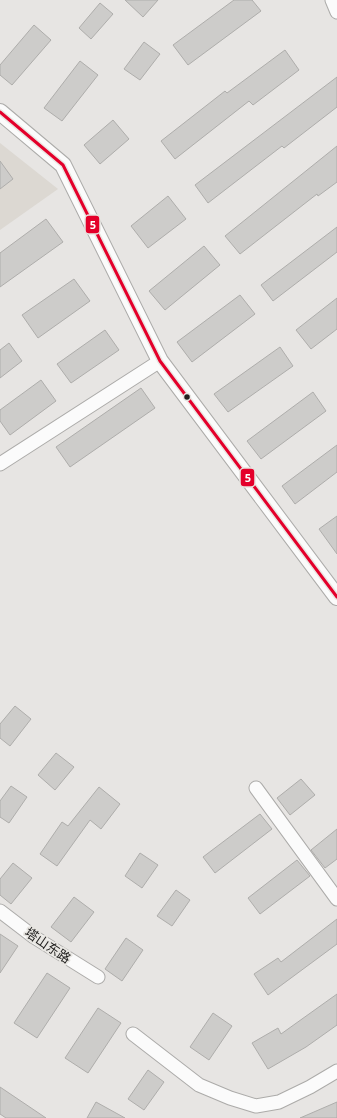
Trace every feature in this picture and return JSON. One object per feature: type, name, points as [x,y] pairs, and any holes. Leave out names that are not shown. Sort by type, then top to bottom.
[{"type":"street","points":[[332,0],[337,12]]},
{"type":"street","points":[[0,112],[63,165],[160,361],[337,597]]},
{"type":"street","points":[[0,464],[160,361]]},
{"type":"street","points":[[256,788],[337,899]]},
{"type":"street","name":"塔山东路","points":[[0,911],[34,937],[98,978]]},
{"type":"street","points":[[133,1034],[199,1085],[230,1098],[256,1106],[279,1102],[310,1088],[337,1071]]},
{"type":"shaded area","points":[[0,143],[58,189],[0,230]]},
{"type":"building","points":[[125,0],[158,0],[143,17]]},
{"type":"building","points":[[234,0],[252,0],[261,11],[188,65],[173,45]]},
{"type":"building","points":[[100,3],[113,14],[91,39],[79,28]]},
{"type":"building","points":[[34,25],[51,40],[12,85],[0,75],[0,65]]},
{"type":"building","points":[[144,42],[160,54],[140,80],[124,69]]},
{"type":"building","points":[[285,50],[299,70],[253,105],[249,101],[175,159],[161,141],[225,91],[227,93]]},
{"type":"building","points":[[80,61],[98,75],[62,121],[44,108]]},
{"type":"building","points":[[337,77],[337,107],[284,148],[282,146],[208,203],[195,185]]},
{"type":"building","points":[[113,120],[129,139],[100,164],[84,145]]},
{"type":"building","points":[[337,146],[337,182],[318,196],[317,194],[240,254],[225,236]]},
{"type":"building","points":[[0,161],[13,179],[0,189]]},
{"type":"building","points":[[168,196],[186,219],[148,248],[131,226]]},
{"type":"building","points":[[46,219],[63,242],[0,287],[0,253]]},
{"type":"building","points":[[337,227],[337,252],[273,301],[261,285]]},
{"type":"building","points":[[204,246],[220,265],[165,310],[149,291]]},
{"type":"building","points":[[74,279],[90,301],[38,338],[22,315]]},
{"type":"building","points":[[240,295],[255,314],[192,362],[177,342]]},
{"type":"building","points":[[337,298],[337,329],[311,349],[296,330]]},
{"type":"building","points":[[105,330],[119,350],[71,383],[57,364]]},
{"type":"building","points":[[9,343],[22,361],[0,378],[0,350]]},
{"type":"building","points":[[280,347],[293,366],[228,412],[214,394]]},
{"type":"building","points":[[41,380],[56,401],[10,435],[0,421],[0,410]]},
{"type":"building","points":[[141,388],[155,408],[70,467],[56,447]]},
{"type":"building","points":[[313,392],[326,411],[261,459],[247,441]]},
{"type":"building","points":[[337,445],[337,472],[295,504],[282,486]]},
{"type":"building","points":[[337,516],[337,554],[319,529]]},
{"type":"building","points":[[15,706],[31,719],[10,746],[0,738],[0,724]]},
{"type":"building","points":[[56,753],[74,767],[55,790],[38,775]]},
{"type":"building","points":[[301,779],[315,795],[290,815],[277,798]]},
{"type":"building","points":[[11,786],[27,797],[9,823],[0,817],[0,801]]},
{"type":"building","points":[[99,787],[120,804],[101,829],[90,820],[57,866],[40,854],[62,822],[68,826]]},
{"type":"building","points":[[260,814],[272,829],[215,873],[203,857]]},
{"type":"building","points":[[337,829],[337,859],[325,868],[311,850]]},
{"type":"building","points":[[140,853],[158,865],[142,888],[125,876]]},
{"type":"building","points":[[297,860],[310,876],[260,914],[248,898]]},
{"type":"building","points":[[13,863],[32,878],[11,904],[0,895],[0,879]]},
{"type":"building","points":[[176,890],[190,900],[172,926],[157,916]]},
{"type":"building","points":[[74,897],[94,912],[71,942],[51,927]]},
{"type":"building","points":[[337,919],[337,944],[268,995],[254,974],[278,958],[281,962]]},
{"type":"building","points":[[0,934],[18,946],[0,973]]},
{"type":"building","points":[[126,938],[143,950],[122,981],[105,969]]},
{"type":"building","points":[[47,973],[70,988],[37,1038],[14,1023]]},
{"type":"building","points":[[337,994],[337,1025],[306,1047],[268,1069],[252,1043],[278,1028],[281,1034]]},
{"type":"building","points":[[98,1008],[121,1023],[88,1073],[65,1058]]},
{"type":"building","points":[[213,1013],[232,1026],[209,1060],[190,1047]]},
{"type":"building","points":[[148,1070],[164,1082],[144,1110],[128,1099]]},
{"type":"building","points":[[0,1087],[46,1118],[6,1118],[0,1114]]},
{"type":"building","points":[[96,1102],[125,1118],[87,1118]]},
{"type":"building","points":[[337,1102],[337,1118],[300,1118]]},
{"type":"transit line","name":"5","points":[[0,112],[63,165],[160,361],[337,597]]}]
